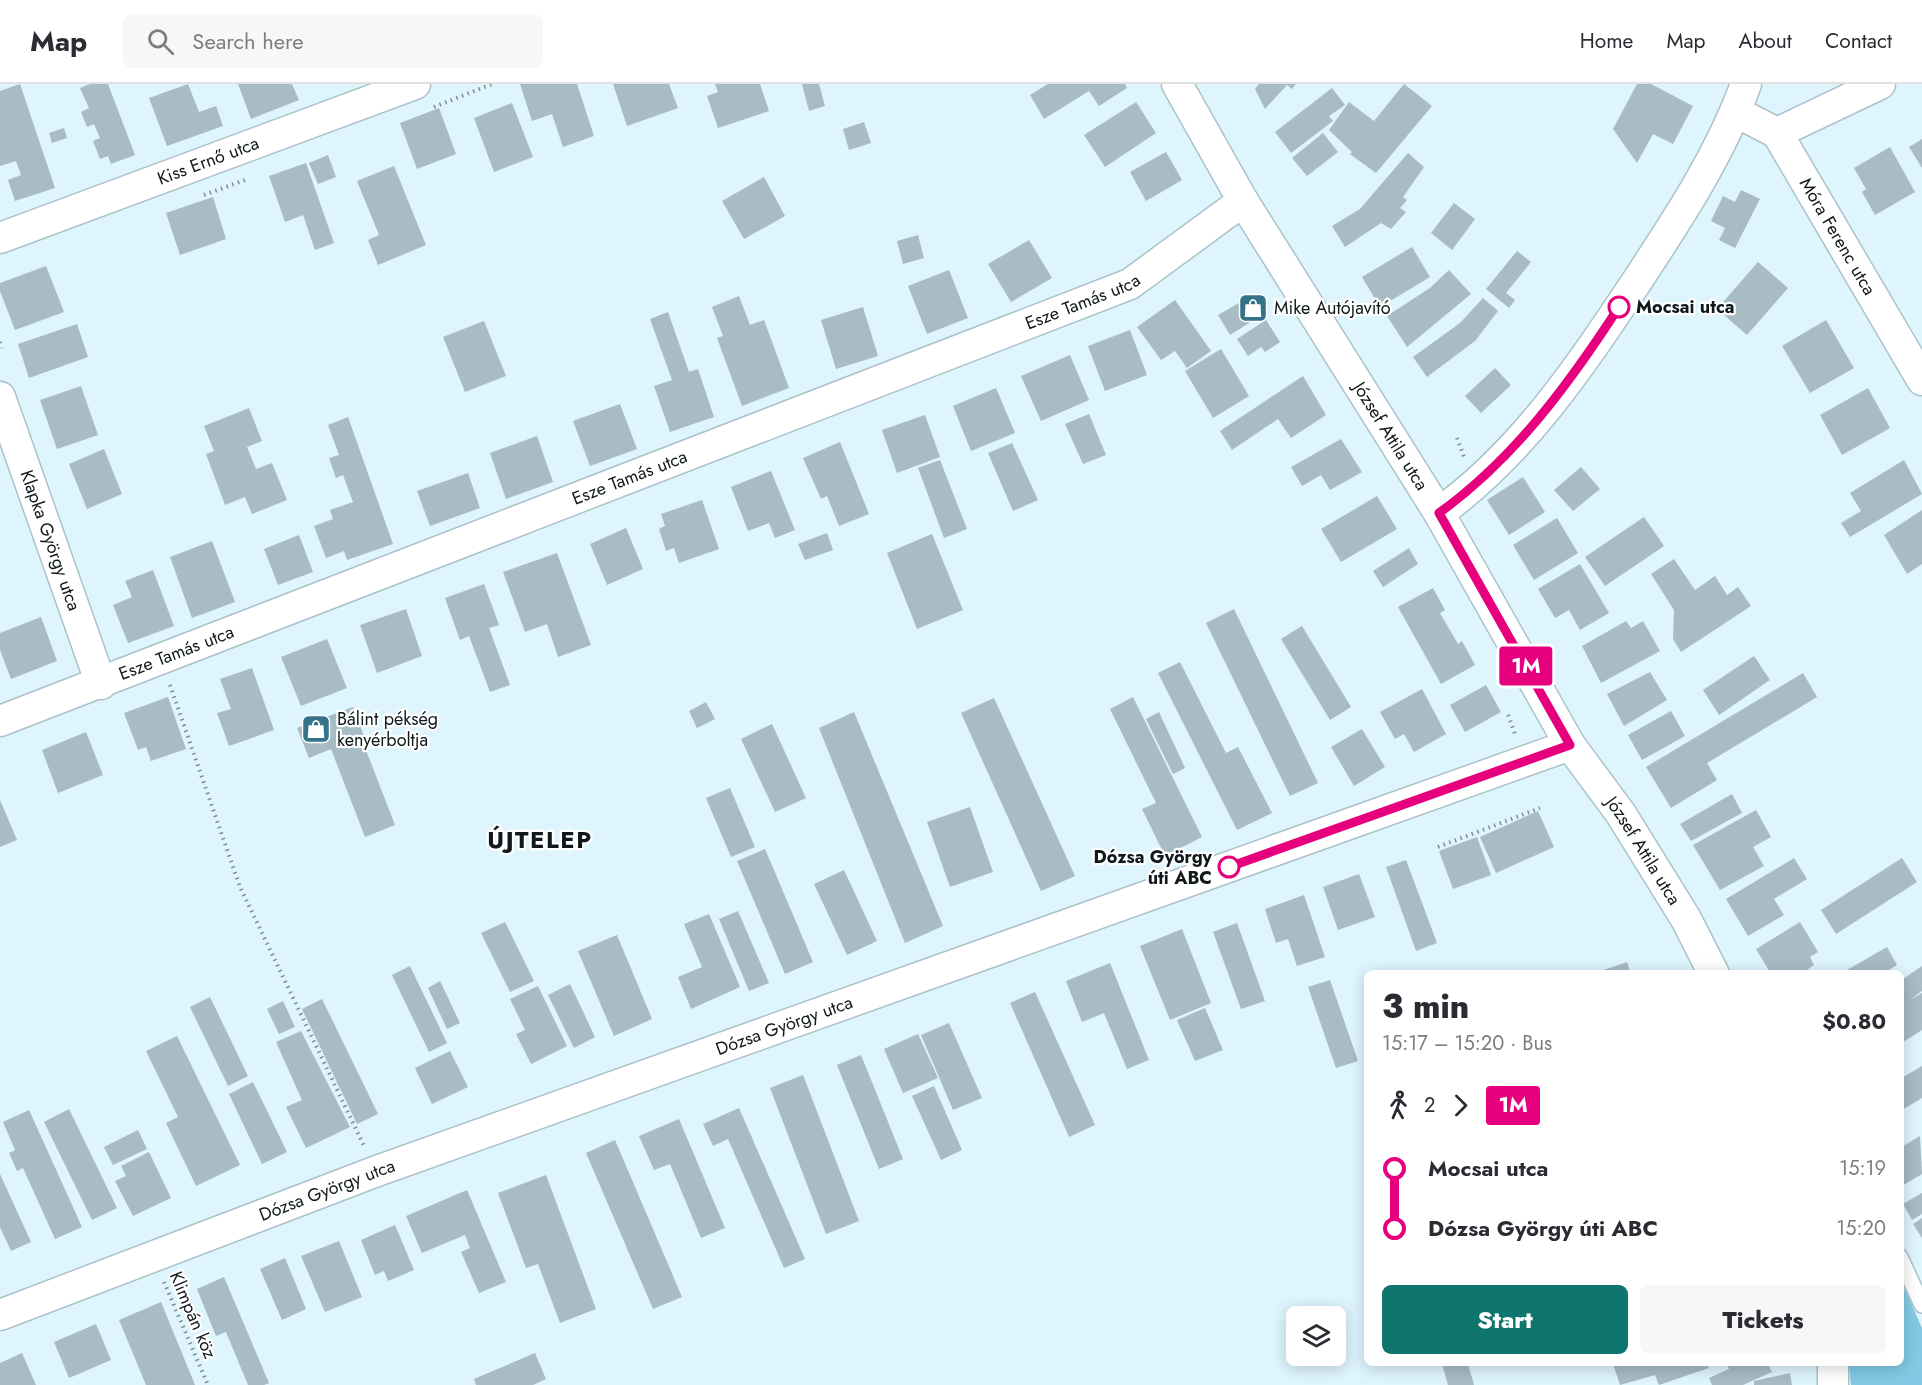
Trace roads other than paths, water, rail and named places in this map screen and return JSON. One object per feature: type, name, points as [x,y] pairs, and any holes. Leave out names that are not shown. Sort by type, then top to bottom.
[{"type":"street","name":"Kiss Ernő utca","points":[[0,238],[415,84]]},
{"type":"street","name":"József Attila utca","points":[[1177,84],[1243,201],[1439,513],[1570,745],[1622,814],[1686,919],[1712,970]]},
{"type":"street","points":[[1439,513],[1469,491],[1536,423],[1586,358],[1696,190],[1736,112],[1746,84]]},
{"type":"street","points":[[1736,112],[1777,133],[1880,84]]},
{"type":"street","name":"Móra Ferenc utca","points":[[1777,133],[1922,381]]},
{"type":"street","name":"Esze Tamás utca","points":[[0,721],[101,684],[1130,284],[1243,201]]},
{"type":"street","name":"Klapka György utca","points":[[0,397],[101,684]]},
{"type":"street","name":"Dózsa György utca","points":[[0,1316],[377,1171],[1570,745]]},
{"type":"street","points":[[1833,1366],[1833,1385]]},
{"type":"lane","points":[[1904,1266],[1922,1305]]},
{"type":"place","name":"Mocsai utca","points":[[1619,307]]},
{"type":"place","name":"Mike Autójavító","points":[[1253,308]]},
{"type":"place","name":"Bálint pékség kenyérboltja","points":[[316,729]]},
{"type":"place","name":"Dózsa György úti ABC","points":[[1229,867]]},
{"type":"district","name":"ÚJTELEP","points":[[540,839]]}]
